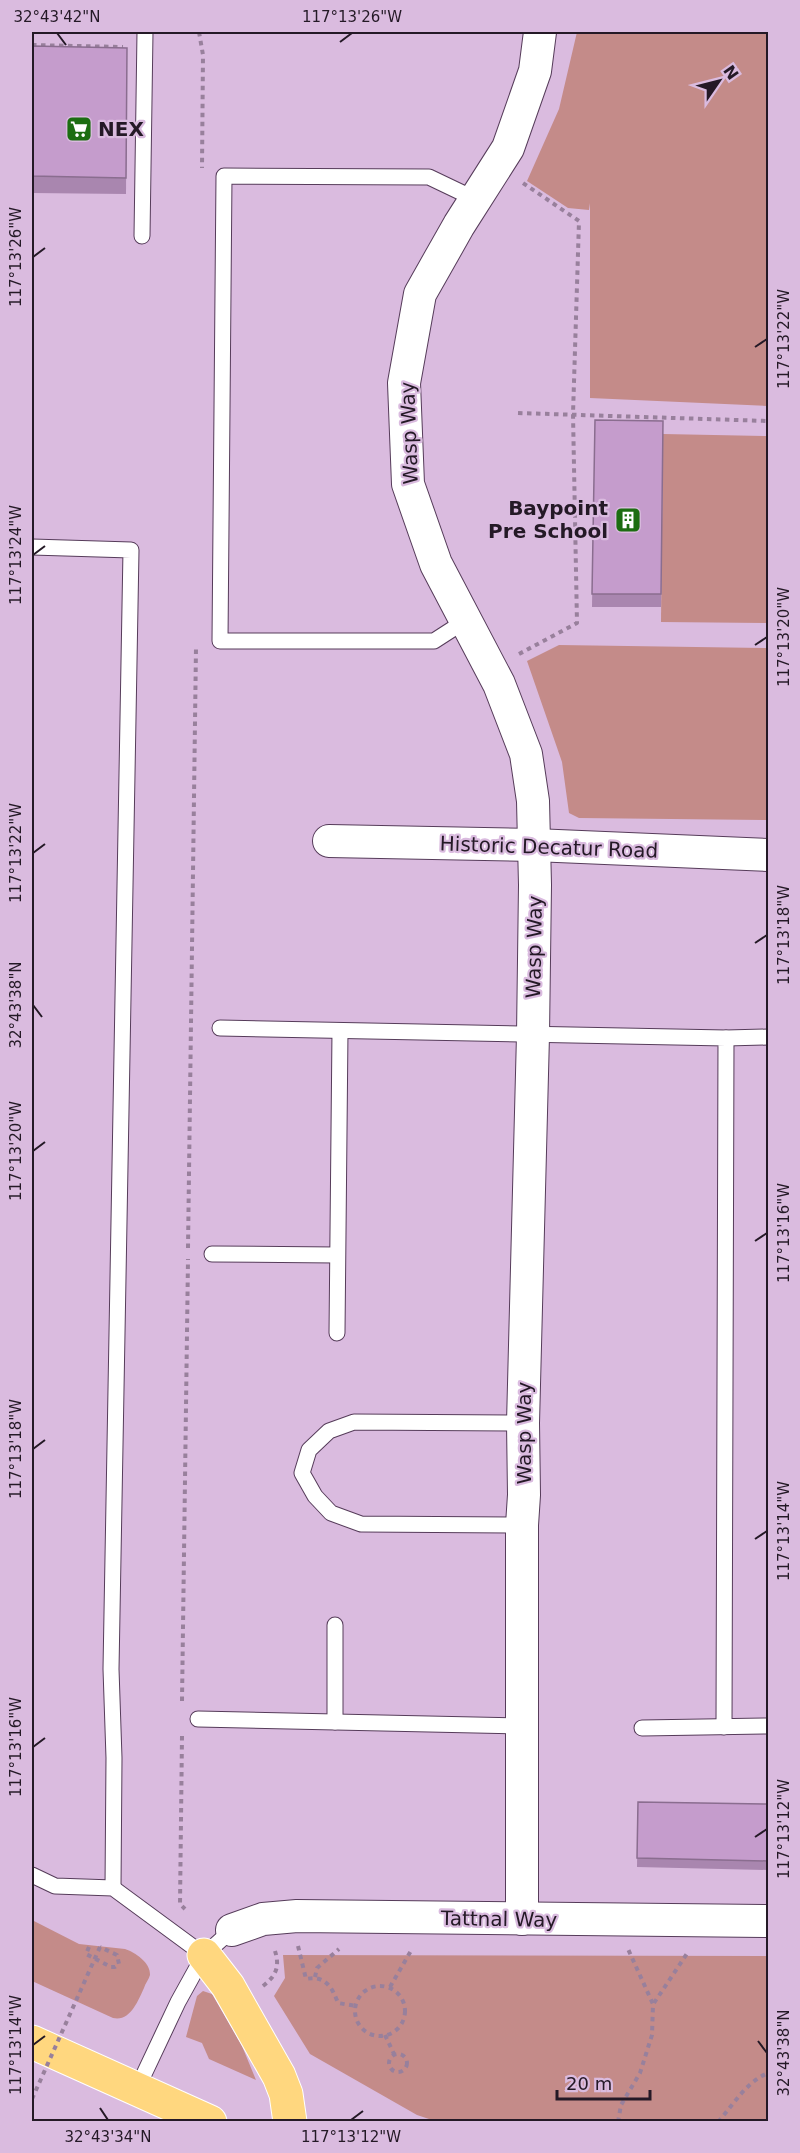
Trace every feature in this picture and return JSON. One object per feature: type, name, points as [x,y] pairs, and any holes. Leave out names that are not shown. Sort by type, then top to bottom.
[{"type":"main road","points":[[204,1955],[228,1986],[279,2076],[286,2094],[290,2121]]},
{"type":"main road","points":[[32,2042],[210,2121]]},
{"type":"street","name":"Wasp Way","points":[[522,1919],[523,1423],[533,1035],[533,801],[526,754],[499,684],[436,564],[408,484],[404,383],[420,294],[475,199],[508,148],[535,71],[540,32]]},
{"type":"street","name":"Historic Decatur Road","points":[[329,841],[534,845],[768,855]]},
{"type":"street","name":"Tattnal Way","points":[[232,1930],[263,1919],[297,1916],[768,1921]]},
{"type":"lane","points":[[142,236],[145,38]]},
{"type":"lane","points":[[465,621],[434,641],[220,641],[224,176],[429,177],[475,199]]},
{"type":"lane","points":[[32,548],[131,550],[111,1669],[114,1758],[113,1888]]},
{"type":"lane","points":[[220,1028],[533,1035],[768,1037]]},
{"type":"lane","points":[[337,1333],[340,1031]]},
{"type":"lane","points":[[724,1727],[726,1038]]},
{"type":"lane","points":[[212,1254],[336,1255]]},
{"type":"lane","points":[[522,1525],[361,1524],[331,1513],[315,1496],[302,1473],[309,1450],[329,1431],[354,1422],[523,1423]]},
{"type":"lane","points":[[335,1625],[335,1722]]},
{"type":"lane","points":[[198,1719],[522,1726]]},
{"type":"lane","points":[[642,1728],[768,1726]]},
{"type":"lane","points":[[32,1875],[55,1886],[113,1888],[204,1955]]},
{"type":"lane","points":[[137,2089],[178,2002],[204,1955],[232,1930]]},
{"type":"path","points":[[199,32],[203,55],[202,174]]},
{"type":"path","points":[[32,45],[127,47],[145,38]]},
{"type":"path","points":[[518,654],[577,623],[573,414],[579,222],[521,181]]},
{"type":"path","points":[[518,413],[768,421]]},
{"type":"path","points":[[182,1701],[196,639]]},
{"type":"path","points":[[182,1725],[180,1904],[187,1912]]},
{"type":"path","points":[[298,1946],[306,1979],[315,1977],[327,1983],[338,2003],[356,2006]]},
{"type":"path","points":[[32,2099],[36,2088],[80,1990],[85,1980],[90,1969],[95,1958],[100,1947],[117,1955],[119,1964],[111,1967],[103,1963],[94,1959],[86,1954],[89,1947]]},
{"type":"path","points":[[315,1977],[317,1968],[341,1947]]},
{"type":"path","points":[[390,1988],[413,1948]]},
{"type":"path","points":[[618,2121],[621,2105],[640,2073],[652,2035],[653,2004],[628,1949]]},
{"type":"path","points":[[653,2004],[689,1950]]},
{"type":"path","points":[[255,1991],[270,1980],[277,1970],[278,1961],[275,1951]]},
{"type":"path","points":[[383,1985],[402,1998],[405,2014],[399,2028],[385,2036],[369,2033],[362,2028],[355,2014],[356,2006],[363,1993],[383,1985]]},
{"type":"path","points":[[385,2036],[394,2055]]},
{"type":"path","points":[[394,2055],[403,2055],[407,2060],[407,2066],[400,2072],[394,2072],[389,2067],[388,2061],[394,2055]]},
{"type":"path","points":[[718,2121],[740,2094],[759,2077],[768,2073]]},
{"type":"shaded area","points":[[577,32],[768,32],[767,406],[590,398],[590,203],[589,210],[568,208],[527,181],[559,109]]},
{"type":"shaded area","points":[[663,434],[768,436],[768,623],[661,622]]},
{"type":"shaded area","points":[[559,645],[768,648],[768,820],[579,818],[569,813],[562,762],[527,661]]},
{"type":"shaded area","points":[[32,1920],[79,1944],[125,1949],[142,1959],[148,1966],[150,1975],[129,2014],[113,2018],[32,1981]]},
{"type":"shaded area","points":[[283,1955],[768,1956],[768,2121],[438,2122],[417,2115],[310,2054],[274,1996],[285,1978]]},
{"type":"shaded area","points":[[203,1991],[212,1994],[242,2046],[256,2080],[209,2059],[202,2043],[186,2037],[197,1996]]},
{"type":"building","name":"NEX","points":[[32,46],[127,48],[126,178],[32,176]]},
{"type":"building","name":"Baypoint Pre School","points":[[595,420],[663,421],[661,594],[592,594]]},
{"type":"building","points":[[638,1802],[768,1804],[768,1861],[637,1858]]},
{"type":"place","name":"NEX","points":[[79,129]]},
{"type":"place","name":"Baypoint Pre School","points":[[628,520]]}]
